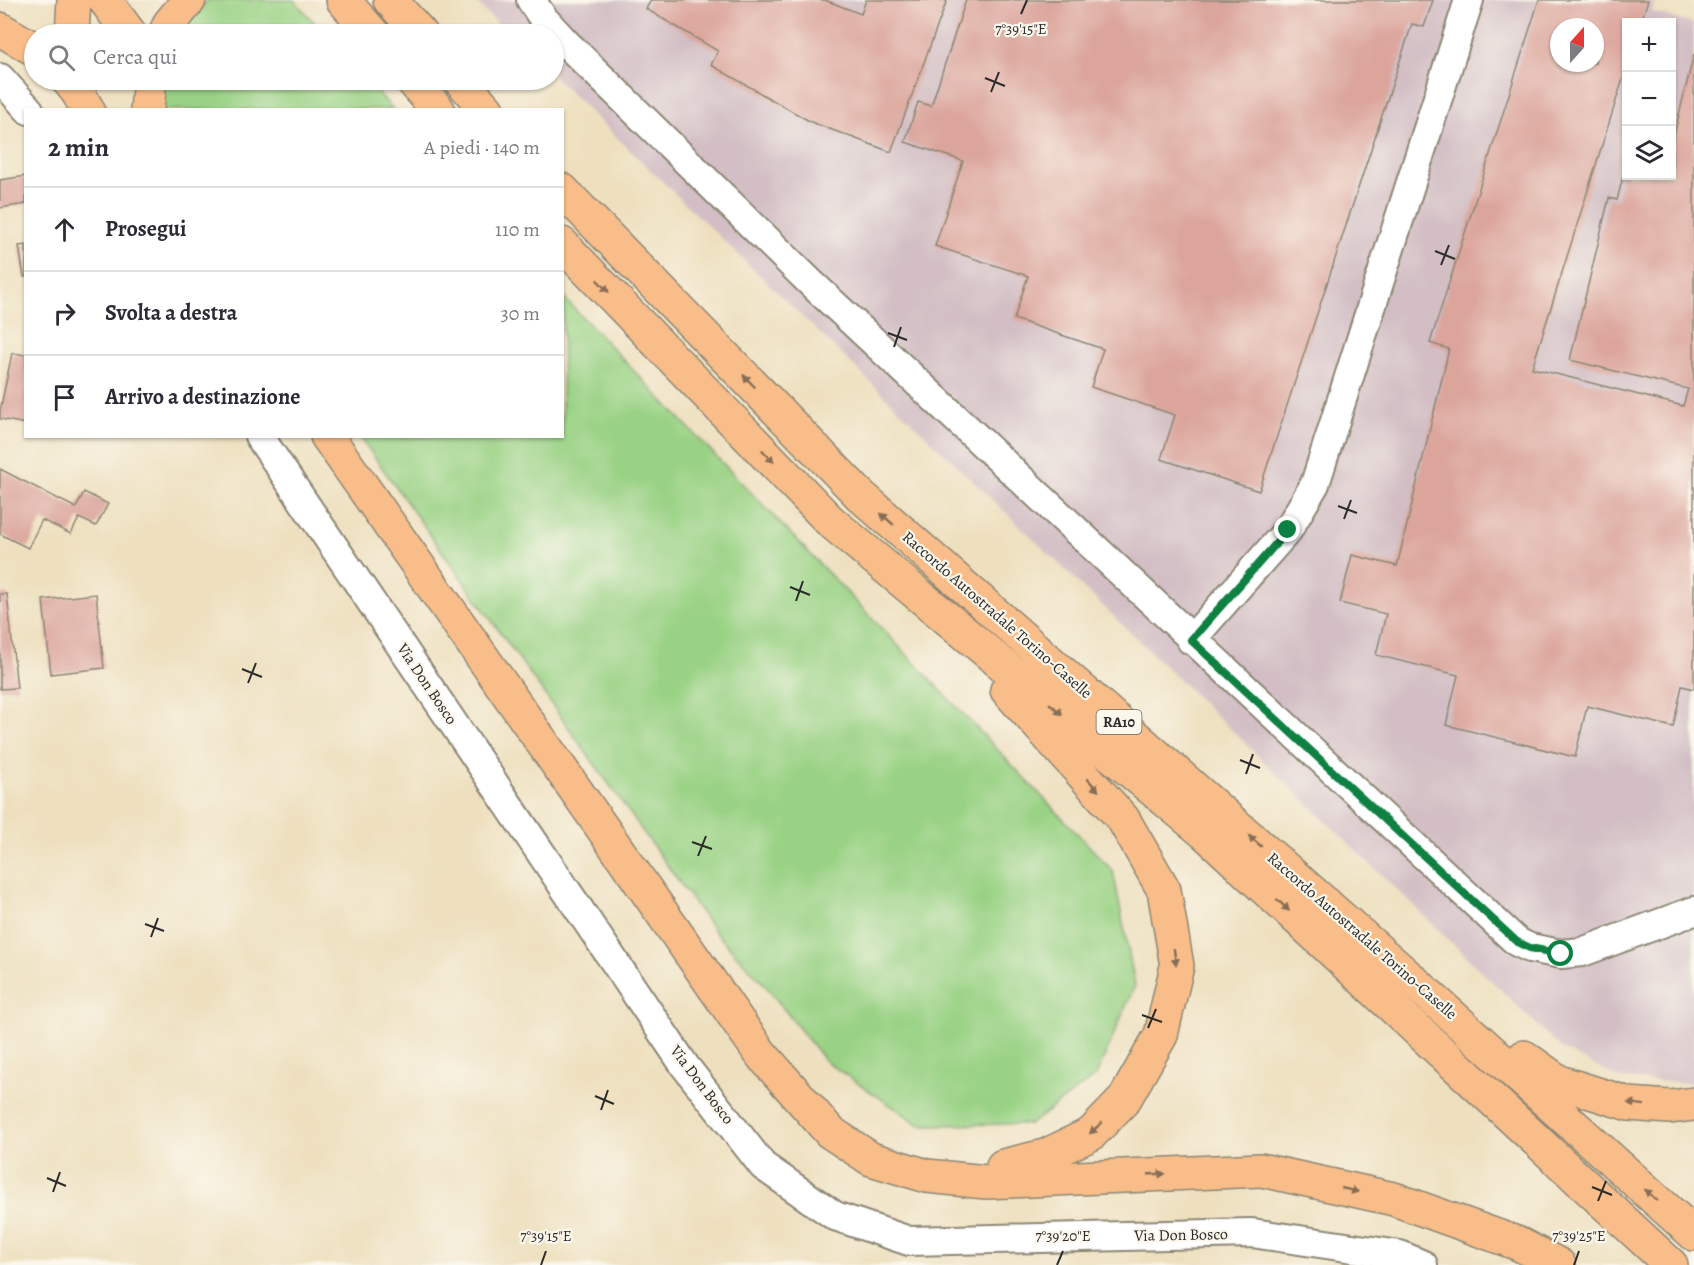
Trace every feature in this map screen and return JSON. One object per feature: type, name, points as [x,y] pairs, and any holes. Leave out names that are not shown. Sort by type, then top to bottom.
[{"type":"highway","points":[[73,24],[74,0]]},
{"type":"highway","points":[[105,0],[123,24]]},
{"type":"highway","points":[[170,24],[189,0]]},
{"type":"highway","points":[[343,0],[364,24]]},
{"type":"highway","points":[[390,0],[412,24]]},
{"type":"highway","points":[[0,29],[24,43]]},
{"type":"highway","points":[[147,108],[149,90]]},
{"type":"highway","points":[[421,90],[436,108]]},
{"type":"highway","points":[[469,90],[485,108]]},
{"type":"highway","name":"Raccordo Autostradale Torino-Caselle","points":[[564,192],[860,495],[1411,979],[1694,1234]]},
{"type":"highway","name":"Raccordo Autostradale Torino-Caselle","points":[[564,246],[830,521],[1206,834],[1671,1265]]},
{"type":"highway","points":[[328,438],[761,1054],[830,1132],[871,1159],[927,1176],[986,1182],[1261,1170],[1394,1199],[1519,1245],[1559,1265]]},
{"type":"highway","points":[[871,1159],[958,1169],[1004,1166],[1045,1156],[1091,1134],[1125,1100],[1161,1035],[1177,966],[1164,890],[1123,819],[927,602]]},
{"type":"highway","points":[[1411,979],[1560,1082],[1629,1104],[1670,1107],[1694,1104]]},
{"type":"street","points":[[531,0],[549,24]]},
{"type":"street","points":[[1191,640],[1288,530],[1315,484],[1468,0]]},
{"type":"street","points":[[564,40],[811,283],[1517,942],[1530,948],[1561,954],[1582,952],[1694,911]]},
{"type":"street","points":[[0,78],[27,108]]},
{"type":"street","name":"Via Don Bosco","points":[[260,438],[685,1066],[763,1166],[835,1216],[909,1241],[1252,1233],[1400,1255],[1423,1265]]},
{"type":"shaded area","points":[[473,0],[1655,0],[1652,12],[1673,18],[1622,18],[1622,180],[1676,180],[1676,19],[1694,24],[1694,1083],[1621,1079],[1562,1049],[564,87],[564,24],[498,24]]},
{"type":"green space","points":[[208,0],[294,0],[316,24],[184,24]]},
{"type":"green space","points":[[160,90],[375,90],[392,108],[159,108]]},
{"type":"green space","points":[[564,298],[1113,871],[1135,985],[1096,1076],[1030,1124],[920,1125],[825,1061],[764,984],[715,932],[361,438],[564,438]]},
{"type":"building","points":[[651,0],[825,0],[861,14],[866,0],[947,0],[891,152],[811,122],[711,65],[718,51],[646,9]]},
{"type":"building","points":[[966,0],[1433,0],[1424,27],[1412,24],[1259,491],[1161,459],[1175,415],[1091,387],[1103,349],[1014,319],[1028,276],[935,246],[963,161],[905,142],[918,102],[931,106]]},
{"type":"building","points":[[1539,0],[1648,0],[1642,18],[1622,18],[1622,82],[1532,368],[1683,406],[1688,389],[1570,360],[1609,198],[1617,200],[1622,180],[1676,180],[1676,127],[1694,54],[1694,689],[1682,686],[1673,727],[1587,706],[1575,757],[1446,725],[1458,675],[1376,655],[1386,614],[1340,603],[1352,555],[1397,566],[1449,349],[1430,343]]},
{"type":"building","points":[[24,176],[24,204],[0,208],[0,180]]},
{"type":"building","points":[[24,245],[24,277],[19,246]]},
{"type":"building","points":[[12,353],[24,355],[24,424],[0,419]]},
{"type":"building","points":[[0,469],[76,508],[84,492],[108,504],[96,526],[79,518],[71,534],[42,520],[28,548],[0,534]]},
{"type":"building","points":[[0,594],[7,594],[17,688],[0,689]]},
{"type":"building","points":[[96,594],[104,668],[51,674],[43,600]]},
{"type":"route","points":[[1288,530],[1191,640],[1517,942],[1530,948],[1561,954]]}]
